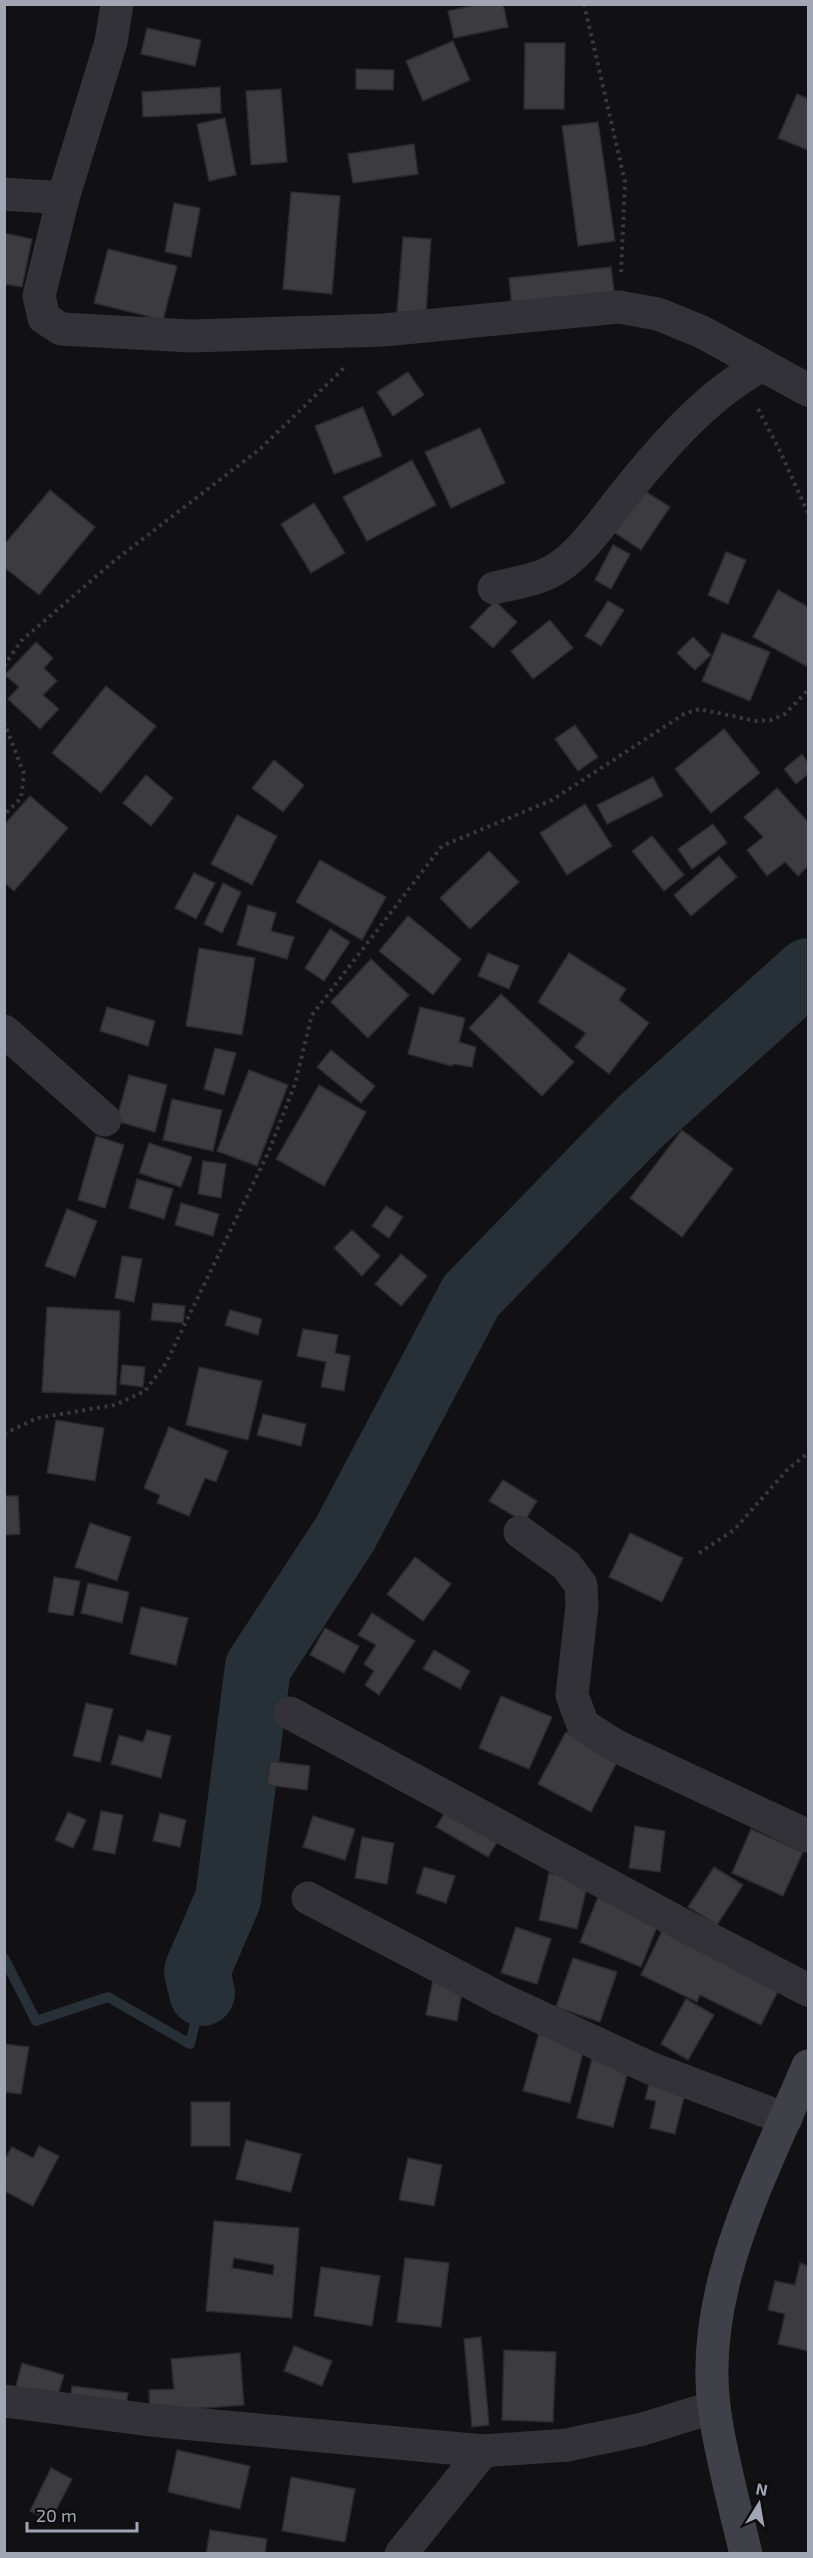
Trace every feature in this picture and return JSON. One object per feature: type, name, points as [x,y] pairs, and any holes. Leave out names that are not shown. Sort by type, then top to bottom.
[{"type":"street","points":[[117,4],[111,42],[63,198],[39,296],[44,318],[62,329],[192,336],[384,330],[619,307],[658,314],[702,332],[751,371],[808,390]]},
{"type":"street","points":[[4,194],[63,198]]},
{"type":"street","points":[[494,588],[530,580],[559,567],[587,540],[656,454],[698,412],[751,371]]},
{"type":"street","points":[[4,1031],[105,1120]]},
{"type":"street","points":[[520,1532],[566,1564],[581,1585],[582,1606],[572,1695],[583,1725],[616,1746],[808,1836]]},
{"type":"street","points":[[290,1713],[808,1990]]},
{"type":"street","points":[[308,1898],[499,1998],[650,2068],[786,2119]]},
{"type":"street","points":[[746,2553],[714,2407],[713,2370],[719,2303],[738,2229],[808,2066]]},
{"type":"street","points":[[4,2401],[150,2420],[483,2451],[567,2445],[643,2428],[714,2407]]},
{"type":"street","points":[[401,2553],[483,2451]]},
{"type":"path","points":[[584,4],[625,182],[619,307]]},
{"type":"path","points":[[4,666],[21,641],[114,561],[260,449],[384,330]]},
{"type":"path","points":[[751,371],[778,447],[808,513]]},
{"type":"path","points":[[4,1434],[37,1418],[115,1405],[145,1391],[166,1363],[269,1151],[295,1084],[312,1015],[442,846],[552,800],[684,714],[699,709],[756,721],[771,720],[785,714],[808,690]]},
{"type":"path","points":[[4,722],[24,774],[21,798],[4,815]]},
{"type":"path","points":[[699,1553],[734,1530],[786,1470],[808,1453]]},
{"type":"building","points":[[479,4],[503,4],[508,27],[454,38],[448,11]]},
{"type":"building","points":[[147,28],[201,40],[195,66],[141,54]]},
{"type":"building","points":[[453,41],[470,80],[423,101],[406,61]]},
{"type":"building","points":[[525,43],[565,43],[564,109],[524,109]]},
{"type":"building","points":[[356,69],[394,70],[393,90],[356,89]]},
{"type":"building","points":[[220,87],[221,113],[143,117],[142,92]]},
{"type":"building","points":[[281,89],[287,162],[251,165],[246,91]]},
{"type":"building","points":[[797,94],[808,99],[808,150],[778,138]]},
{"type":"building","points":[[225,118],[236,175],[209,181],[197,124]]},
{"type":"building","points":[[598,122],[615,241],[578,246],[562,126]]},
{"type":"building","points":[[414,144],[418,174],[353,183],[348,154]]},
{"type":"building","points":[[291,192],[340,196],[332,294],[283,289]]},
{"type":"building","points":[[174,203],[200,208],[191,257],[165,252]]},
{"type":"building","points":[[4,233],[32,239],[22,287],[4,284]]},
{"type":"building","points":[[403,237],[431,239],[426,313],[397,312]]},
{"type":"building","points":[[108,249],[177,266],[163,320],[94,303]]},
{"type":"building","points":[[611,267],[615,298],[512,309],[509,278]]},
{"type":"building","points":[[408,372],[424,395],[393,416],[377,392]]},
{"type":"building","points":[[363,407],[382,456],[334,474],[315,426]]},
{"type":"building","points":[[480,428],[505,483],[451,508],[425,452]]},
{"type":"building","points":[[412,460],[436,505],[367,541],[343,497]]},
{"type":"building","points":[[637,486],[670,507],[641,550],[609,529]]},
{"type":"building","points":[[50,490],[95,527],[39,595],[4,567],[4,545]]},
{"type":"building","points":[[314,503],[345,553],[311,573],[281,524]]},
{"type":"building","points":[[613,545],[630,554],[611,589],[595,580]]},
{"type":"building","points":[[726,552],[746,560],[728,604],[708,595]]},
{"type":"building","points":[[778,590],[808,607],[808,667],[753,637]]},
{"type":"building","points":[[495,601],[517,622],[493,648],[470,627]]},
{"type":"building","points":[[608,601],[624,610],[601,646],[585,636]]},
{"type":"building","points":[[550,620],[573,648],[533,679],[511,651]]},
{"type":"building","points":[[722,633],[770,652],[750,701],[702,681]]},
{"type":"building","points":[[693,637],[711,655],[695,670],[677,653]]},
{"type":"building","points":[[36,642],[53,658],[44,668],[57,681],[43,695],[59,709],[40,729],[8,699],[19,687],[5,675]]},
{"type":"building","points":[[106,686],[156,726],[101,793],[52,753]]},
{"type":"building","points":[[575,725],[598,757],[578,771],[555,739]]},
{"type":"building","points":[[724,729],[760,773],[711,813],[675,769]]},
{"type":"building","points":[[802,754],[808,763],[808,774],[796,784],[784,769]]},
{"type":"building","points":[[274,760],[304,785],[283,812],[252,788]]},
{"type":"building","points":[[146,775],[173,798],[151,826],[123,803]]},
{"type":"building","points":[[653,777],[663,796],[607,824],[597,805]]},
{"type":"building","points":[[777,788],[808,822],[808,866],[798,876],[785,862],[767,876],[747,850],[763,837],[744,817]]},
{"type":"building","points":[[30,796],[68,828],[14,891],[4,882],[4,825]]},
{"type":"building","points":[[585,804],[612,846],[567,875],[540,833]]},
{"type":"building","points":[[237,815],[277,836],[252,885],[211,864]]},
{"type":"building","points":[[713,824],[727,843],[692,869],[678,849]]},
{"type":"building","points":[[652,836],[684,875],[664,891],[632,851]]},
{"type":"building","points":[[489,851],[519,882],[470,929],[440,898]]},
{"type":"building","points":[[719,856],[737,877],[691,916],[674,895]]},
{"type":"building","points":[[320,860],[386,897],[362,940],[296,902]]},
{"type":"building","points":[[194,873],[215,883],[196,919],[175,908]]},
{"type":"building","points":[[223,883],[241,892],[222,933],[204,924]]},
{"type":"building","points":[[248,905],[276,913],[271,931],[294,937],[287,959],[237,945]]},
{"type":"building","points":[[408,916],[461,959],[433,995],[379,951]]},
{"type":"building","points":[[330,929],[350,942],[324,981],[305,968]]},
{"type":"building","points":[[199,948],[255,958],[242,1035],[186,1026]]},
{"type":"building","points":[[488,953],[519,966],[509,989],[478,976]]},
{"type":"building","points":[[569,953],[626,989],[619,1000],[649,1023],[609,1074],[575,1047],[586,1033],[538,1002]]},
{"type":"building","points":[[371,959],[409,995],[368,1038],[331,1002]]},
{"type":"building","points":[[501,994],[574,1062],[542,1096],[469,1028]]},
{"type":"building","points":[[107,1007],[155,1021],[148,1046],[100,1031]]},
{"type":"building","points":[[420,1007],[465,1018],[459,1042],[476,1047],[472,1067],[453,1064],[452,1066],[408,1054]]},
{"type":"building","points":[[215,1048],[236,1053],[224,1095],[204,1089]]},
{"type":"building","points":[[331,1050],[375,1086],[361,1103],[317,1067]]},
{"type":"building","points":[[249,1070],[288,1085],[257,1166],[217,1151]]},
{"type":"building","points":[[129,1075],[167,1085],[155,1132],[116,1121]]},
{"type":"building","points":[[319,1085],[366,1112],[324,1186],[276,1159]]},
{"type":"building","points":[[172,1099],[222,1110],[213,1151],[163,1140]]},
{"type":"building","points":[[682,1130],[733,1169],[682,1237],[630,1198]]},
{"type":"building","points":[[96,1136],[124,1145],[105,1208],[78,1200]]},
{"type":"building","points":[[149,1143],[192,1157],[181,1187],[139,1173]]},
{"type":"building","points":[[203,1161],[226,1164],[221,1198],[198,1194]]},
{"type":"building","points":[[137,1179],[173,1189],[164,1219],[129,1208]]},
{"type":"building","points":[[181,1203],[219,1214],[213,1236],[175,1225]]},
{"type":"building","points":[[386,1206],[403,1217],[389,1238],[372,1226]]},
{"type":"building","points":[[67,1209],[97,1221],[75,1277],[45,1266]]},
{"type":"building","points":[[352,1230],[380,1256],[362,1276],[334,1248]]},
{"type":"building","points":[[401,1254],[427,1276],[401,1306],[375,1284]]},
{"type":"building","points":[[122,1256],[142,1259],[134,1302],[115,1298]]},
{"type":"building","points":[[153,1303],[185,1306],[183,1323],[151,1320]]},
{"type":"building","points":[[47,1307],[120,1311],[116,1395],[42,1392]]},
{"type":"building","points":[[230,1310],[262,1319],[258,1335],[225,1325]]},
{"type":"building","points":[[303,1329],[338,1335],[335,1353],[350,1356],[344,1391],[321,1387],[326,1362],[297,1356]]},
{"type":"building","points":[[122,1365],[145,1367],[143,1387],[120,1384]]},
{"type":"building","points":[[199,1367],[262,1381],[248,1440],[186,1425]]},
{"type":"building","points":[[263,1414],[306,1424],[301,1446],[257,1435]]},
{"type":"building","points":[[56,1420],[104,1428],[95,1481],[47,1473]]},
{"type":"building","points":[[169,1427],[228,1451],[216,1482],[205,1478],[189,1516],[157,1503],[160,1495],[144,1488]]},
{"type":"building","points":[[503,1480],[537,1501],[524,1522],[489,1501]]},
{"type":"building","points":[[4,1496],[18,1496],[20,1534],[4,1535]]},
{"type":"building","points":[[90,1523],[131,1537],[117,1581],[75,1567]]},
{"type":"building","points":[[630,1533],[683,1558],[662,1602],[609,1577]]},
{"type":"building","points":[[415,1557],[451,1584],[423,1621],[387,1594]]},
{"type":"building","points":[[54,1577],[80,1581],[73,1616],[48,1612]]},
{"type":"building","points":[[88,1583],[129,1592],[122,1623],[81,1613]]},
{"type":"building","points":[[141,1607],[188,1618],[176,1665],[130,1654]]},
{"type":"building","points":[[372,1613],[415,1641],[379,1695],[365,1685],[374,1671],[364,1664],[376,1645],[358,1635]]},
{"type":"building","points":[[325,1628],[359,1646],[344,1673],[310,1655]]},
{"type":"building","points":[[434,1650],[470,1671],[460,1689],[423,1669]]},
{"type":"building","points":[[501,1696],[552,1717],[529,1769],[479,1748]]},
{"type":"building","points":[[86,1703],[113,1709],[100,1762],[73,1756]]},
{"type":"building","points":[[147,1730],[171,1736],[161,1778],[111,1764],[119,1735],[143,1742]]},
{"type":"building","points":[[566,1732],[618,1760],[591,1812],[538,1784]]},
{"type":"building","points":[[270,1761],[310,1766],[307,1790],[267,1785]]},
{"type":"building","points":[[449,1806],[501,1836],[488,1857],[436,1827]]},
{"type":"building","points":[[101,1811],[123,1815],[115,1854],[93,1850]]},
{"type":"building","points":[[68,1812],[86,1820],[73,1848],[55,1840]]},
{"type":"building","points":[[160,1813],[186,1820],[180,1847],[153,1841]]},
{"type":"building","points":[[313,1816],[355,1829],[345,1860],[303,1847]]},
{"type":"building","points":[[635,1826],[665,1831],[660,1872],[629,1868]]},
{"type":"building","points":[[751,1829],[803,1852],[783,1896],[732,1873]]},
{"type":"building","points":[[362,1837],[394,1843],[387,1884],[355,1878]]},
{"type":"building","points":[[424,1867],[455,1876],[446,1903],[416,1893]]},
{"type":"building","points":[[714,1867],[743,1885],[717,1925],[688,1907]]},
{"type":"building","points":[[549,1873],[588,1882],[577,1929],[539,1920]]},
{"type":"building","points":[[600,1892],[661,1917],[641,1967],[580,1942]]},
{"type":"building","points":[[516,1927],[551,1939],[537,1984],[501,1973]]},
{"type":"building","points":[[664,1927],[782,1983],[761,2025],[700,1995],[697,2002],[641,1975]]},
{"type":"building","points":[[573,1958],[617,1972],[600,2022],[556,2007]]},
{"type":"building","points":[[434,1975],[464,1981],[457,2021],[426,2015]]},
{"type":"building","points":[[686,1999],[714,2015],[688,2060],[661,2044]]},
{"type":"building","points":[[539,2033],[585,2045],[570,2103],[523,2091]]},
{"type":"building","points":[[4,2044],[29,2047],[21,2094],[4,2092]]},
{"type":"building","points":[[594,2051],[631,2060],[613,2127],[577,2118]]},
{"type":"building","points":[[651,2077],[687,2085],[675,2134],[650,2128],[656,2101],[645,2099]]},
{"type":"building","points":[[191,2102],[230,2102],[230,2146],[191,2146]]},
{"type":"building","points":[[246,2140],[301,2154],[291,2192],[236,2179]]},
{"type":"building","points":[[39,2146],[59,2156],[33,2206],[4,2191],[4,2160],[12,2147],[33,2158]]},
{"type":"building","points":[[408,2158],[442,2165],[434,2206],[399,2200]]},
{"type":"building","points":[[214,2221],[299,2228],[292,2318],[206,2311]],"holes":[[[234,2258],[274,2265],[273,2275],[232,2268]]]},
{"type":"building","points":[[405,2258],[449,2263],[441,2327],[397,2322]]},
{"type":"building","points":[[800,2263],[808,2266],[808,2351],[778,2344],[785,2314],[768,2310],[775,2281],[795,2285]]},
{"type":"building","points":[[321,2267],[380,2276],[372,2326],[314,2316]]},
{"type":"building","points":[[481,2337],[489,2425],[472,2427],[464,2339]]},
{"type":"building","points":[[294,2346],[332,2361],[322,2386],[284,2371]]},
{"type":"building","points":[[504,2350],[556,2352],[553,2422],[502,2420]]},
{"type":"building","points":[[240,2353],[244,2405],[150,2412],[149,2390],[174,2389],[171,2359]]},
{"type":"building","points":[[22,2363],[64,2375],[56,2401],[15,2390]]},
{"type":"building","points":[[72,2386],[128,2393],[125,2411],[70,2404]]},
{"type":"building","points":[[177,2450],[250,2466],[240,2509],[168,2492]]},
{"type":"building","points":[[51,2468],[72,2479],[50,2522],[30,2511]]},
{"type":"building","points":[[291,2477],[355,2489],[345,2542],[282,2531]]},
{"type":"building","points":[[210,2530],[267,2539],[265,2554],[206,2554]]},
{"type":"waterway","points":[[202,1993],[197,1971],[228,1899],[258,1667],[345,1534],[471,1296],[641,1121],[808,971]]},
{"type":"waterway","points":[[4,1958],[36,2021],[108,1997],[190,2044],[202,1993]]}]
